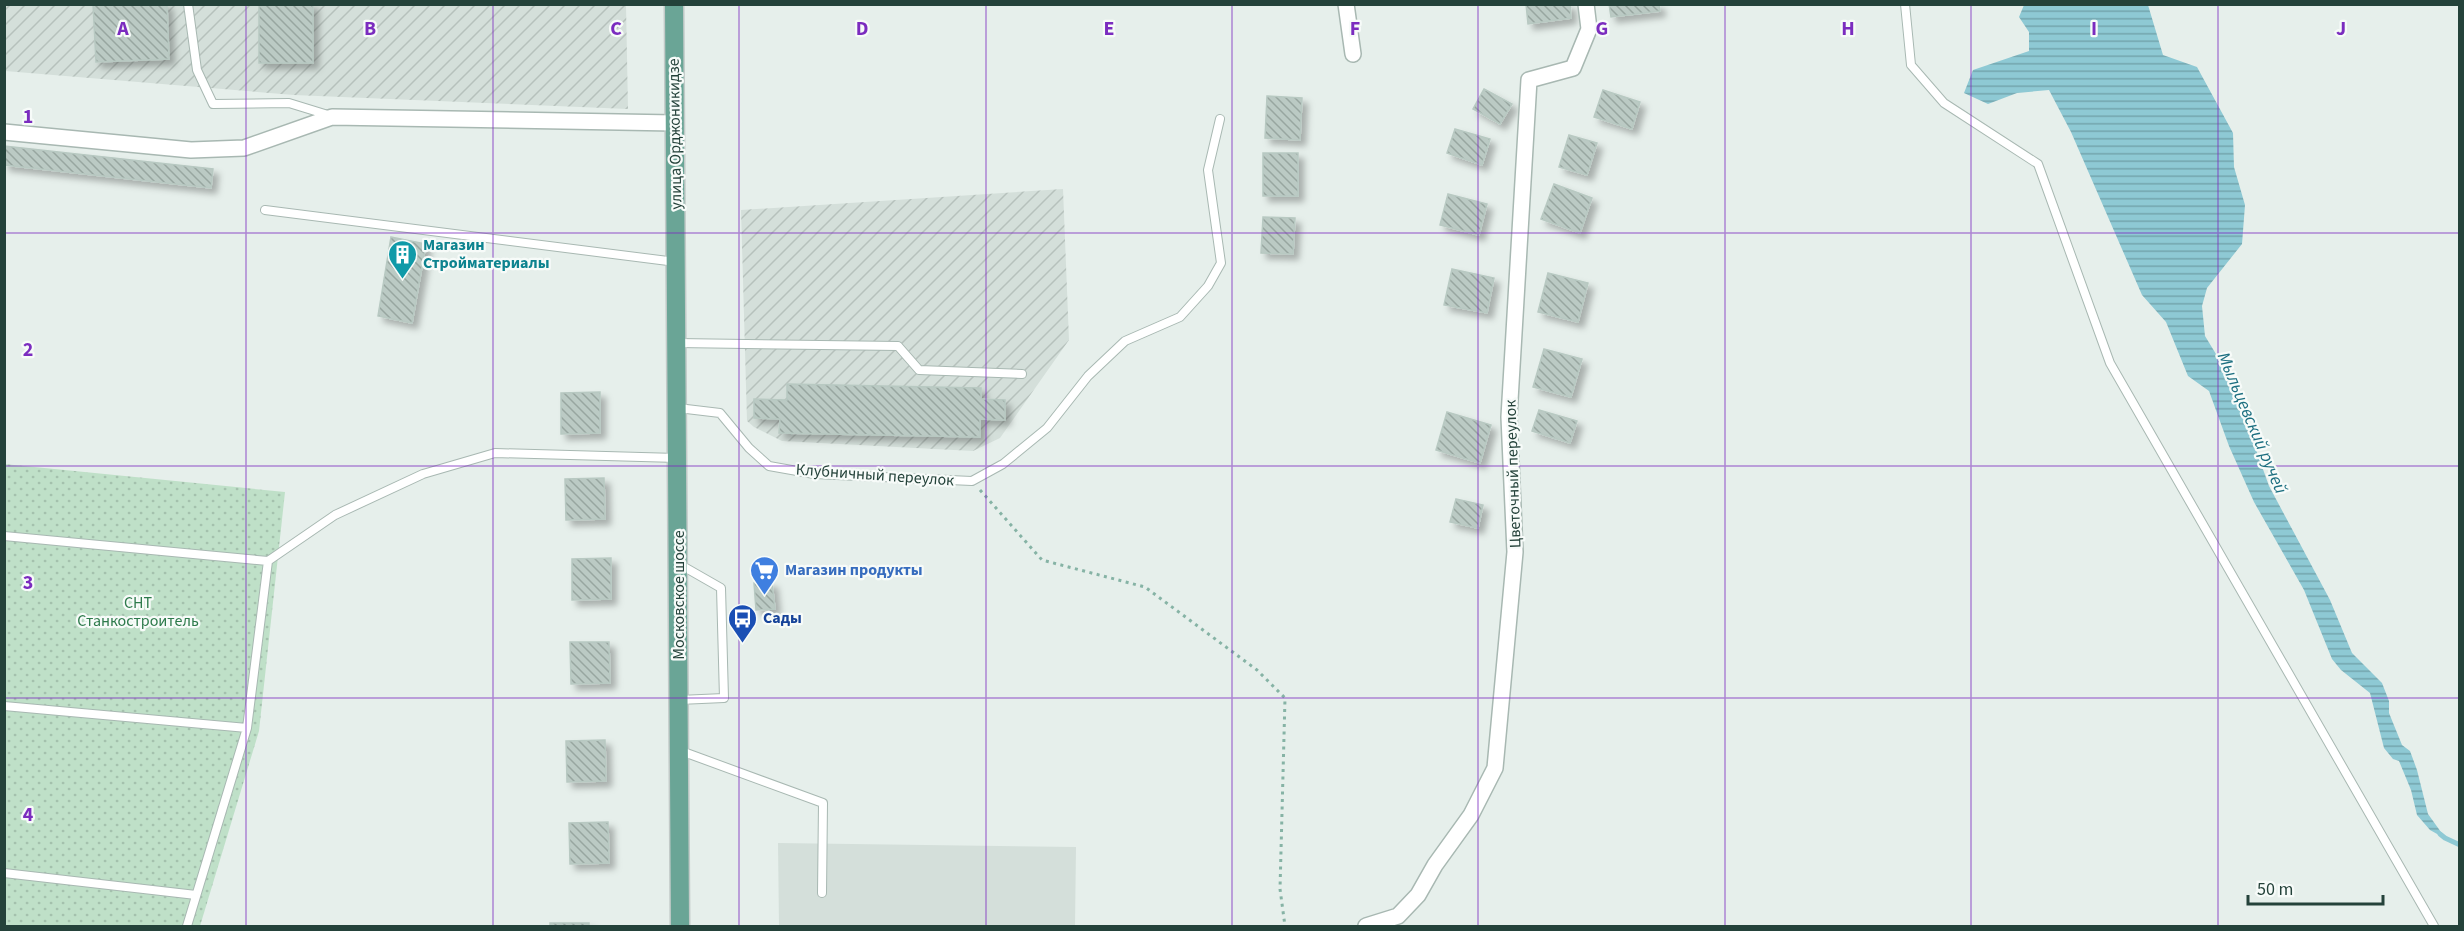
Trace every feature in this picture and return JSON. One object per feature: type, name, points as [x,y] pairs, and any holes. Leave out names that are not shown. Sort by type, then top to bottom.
[{"type":"main road","name":"улица Орджоникидзе","points":[[674,4],[677,263]]},
{"type":"main road","name":"Московское шоссе","points":[[677,263],[680,927]]},
{"type":"street","points":[[1346,4],[1353,54]]},
{"type":"street","name":"Цветочный переулок","points":[[1366,927],[1398,916],[1418,895],[1435,865],[1471,815],[1495,768],[1515,552],[1509,417],[1529,80],[1573,68],[1589,29],[1586,4]]},
{"type":"street","points":[[4,132],[191,150],[244,148],[332,117],[674,123]]},
{"type":"lane","points":[[188,4],[197,70],[213,104],[289,103],[332,117]]},
{"type":"lane","points":[[1905,4],[1911,65],[1944,103],[2038,164],[2110,363],[2434,927]]},
{"type":"lane","name":"Клубничный переулок","points":[[678,408],[720,413],[749,448],[770,466],[814,474],[972,482],[1003,464],[1047,428],[1088,376],[1125,341],[1180,317],[1208,286],[1221,263],[1208,170],[1220,119]]},
{"type":"lane","points":[[266,210],[677,263]]},
{"type":"lane","points":[[677,343],[898,346],[919,370],[1022,374]]},
{"type":"lane","points":[[4,536],[268,561],[334,515],[423,474],[495,453],[678,458]]},
{"type":"lane","points":[[187,927],[247,728],[268,561]]},
{"type":"lane","points":[[678,564],[722,588],[724,698],[679,700]]},
{"type":"lane","points":[[4,705],[247,728]]},
{"type":"lane","points":[[679,751],[823,802],[822,893]]},
{"type":"lane","points":[[4,873],[196,895]]},
{"type":"path","points":[[972,482],[1042,560],[1145,586],[1257,669],[1285,698],[1280,890],[1285,927]]},
{"type":"shaded area","points":[[4,5],[626,5],[628,109],[294,95],[5,71]]},
{"type":"shaded area","points":[[1063,189],[1069,340],[1000,438],[973,451],[782,441],[747,421],[741,210]]},
{"type":"shaded area","points":[[778,843],[1076,847],[1075,926],[779,926]]},
{"type":"green space","name":"СНТ Станкостроитель","points":[[4,464],[285,492],[259,731],[200,926],[5,926]]},
{"type":"water","points":[[2024,5],[2148,5],[2163,55],[2197,67],[2233,133],[2234,167],[2245,205],[2242,244],[2207,288],[2202,306],[2205,336],[2230,377],[2269,486],[2330,600],[2352,653],[2382,683],[2389,701],[2389,713],[2402,745],[2410,751],[2417,770],[2428,814],[2446,839],[2430,830],[2417,815],[2411,790],[2399,761],[2393,759],[2384,748],[2370,693],[2341,670],[2332,659],[2304,590],[2254,502],[2229,446],[2209,391],[2188,376],[2166,322],[2142,295],[2071,132],[2049,90],[2017,93],[1988,104],[1964,93],[1973,70],[2029,51],[2029,32],[2019,17]]},
{"type":"building","points":[[93,4],[167,4],[169,59],[96,62]]},
{"type":"building","points":[[259,4],[313,4],[313,63],[259,63]]},
{"type":"building","points":[[1526,4],[1570,4],[1571,18],[1528,24]]},
{"type":"building","points":[[1609,4],[1659,4],[1660,11],[1611,17]]},
{"type":"building","points":[[1484,89],[1512,104],[1500,124],[1473,109]]},
{"type":"building","points":[[1603,90],[1640,102],[1632,129],[1594,117]]},
{"type":"building","points":[[1267,96],[1302,98],[1300,140],[1265,138]]},
{"type":"building","points":[[1455,129],[1490,139],[1482,165],[1447,153]]},
{"type":"building","points":[[1569,135],[1597,143],[1587,175],[1559,167]]},
{"type":"building","points":[[4,146],[213,169],[211,188],[4,165]]},
{"type":"building","points":[[1263,153],[1298,153],[1298,196],[1263,196]]},
{"type":"building","points":[[1554,184],[1592,198],[1580,233],[1541,219]]},
{"type":"building","points":[[1448,194],[1487,204],[1479,235],[1440,225]]},
{"type":"building","points":[[1263,217],[1295,218],[1293,254],[1261,253]]},
{"type":"building","name":"Магазин Стройматериалы","points":[[391,237],[426,244],[412,323],[378,316]]},
{"type":"building","points":[[1452,269],[1494,278],[1487,313],[1444,305]]},
{"type":"building","points":[[1548,273],[1588,283],[1578,322],[1538,312]]},
{"type":"building","points":[[1544,349],[1582,359],[1571,397],[1533,387]]},
{"type":"building","points":[[787,384],[981,388],[981,399],[1005,400],[1005,420],[980,419],[980,437],[779,433],[780,419],[754,418],[754,399],[787,400]]},
{"type":"building","points":[[600,392],[600,433],[561,434],[561,393]]},
{"type":"building","points":[[1539,410],[1577,421],[1570,443],[1532,431]]},
{"type":"building","points":[[1447,412],[1491,425],[1480,463],[1436,450]]},
{"type":"building","points":[[604,478],[605,519],[566,520],[565,479]]},
{"type":"building","points":[[1456,499],[1483,505],[1478,528],[1450,522]]},
{"type":"building","points":[[611,558],[611,599],[572,600],[572,559]]},
{"type":"building","name":"Магазин продукты","points":[[772,582],[775,609],[756,610],[754,583]]},
{"type":"building","points":[[570,642],[609,642],[610,683],[571,684]]},
{"type":"building","points":[[605,740],[606,781],[567,782],[566,741]]},
{"type":"building","points":[[608,822],[609,863],[570,864],[569,823]]},
{"type":"building","points":[[550,923],[589,923],[589,926],[550,926]]},
{"type":"waterway","name":"Мыльцевский ручей","points":[[2440,834],[2460,845]]},
{"type":"place","name":"Магазин Стройматериалы","points":[[402,280]]},
{"type":"place","name":"Магазин продукты","points":[[764,596]]},
{"type":"place","name":"Сады","points":[[742,644]]}]
